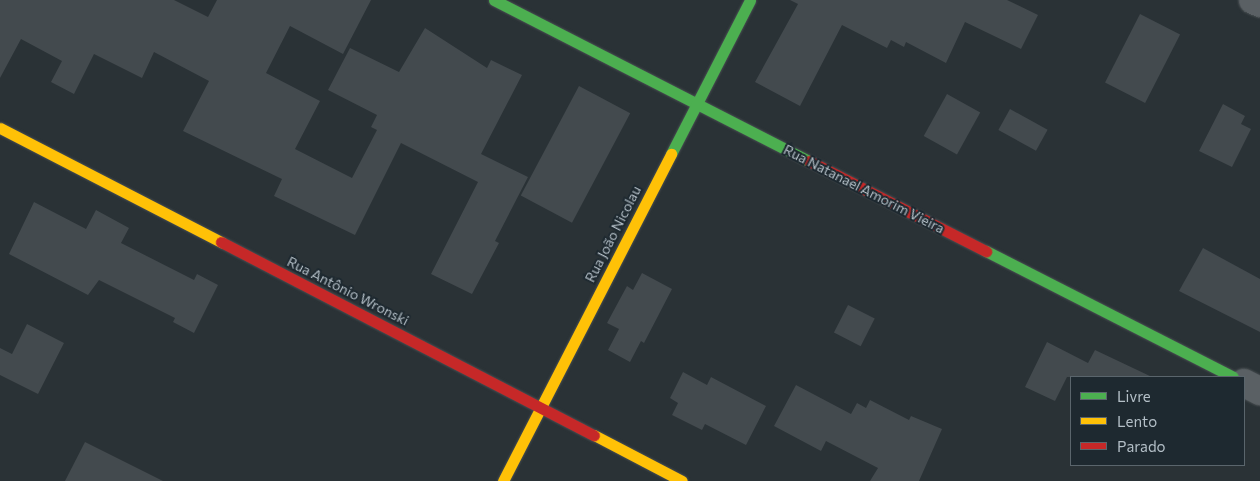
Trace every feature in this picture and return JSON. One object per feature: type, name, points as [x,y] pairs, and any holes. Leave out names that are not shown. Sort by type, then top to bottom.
[{"type":"street","name":"Rua Natanael Amorim Vieira","points":[[494,0],[1231,376]]},
{"type":"street","name":"Rua João Nicolau","points":[[503,481],[750,0]]},
{"type":"street","points":[[1253,0],[1260,3]]},
{"type":"street","name":"Rua Antônio Wronski","points":[[0,128],[682,481]]},
{"type":"street","points":[[1245,384],[1260,391]]},
{"type":"building","points":[[0,0],[174,0],[208,17],[217,0],[371,0],[343,54],[290,26],[266,73],[320,101],[295,149],[352,178],[377,130],[371,127],[377,115],[328,90],[350,48],[399,72],[425,28],[487,68],[491,60],[522,75],[481,154],[528,177],[495,241],[499,243],[472,294],[431,274],[478,182],[401,143],[355,235],[274,196],[282,179],[183,131],[209,81],[154,52],[142,78],[94,54],[74,94],[51,82],[62,61],[21,39],[0,78]]},
{"type":"building","points":[[790,0],[1007,0],[1038,15],[1021,49],[965,22],[946,63],[906,42],[904,47],[891,40],[887,48],[842,25],[800,106],[755,82],[798,4]]},
{"type":"building","points":[[1140,14],[1180,34],[1145,103],[1105,83]]},
{"type":"building","points":[[579,86],[630,113],[572,223],[521,195]]},
{"type":"building","points":[[947,94],[980,112],[957,154],[924,136]]},
{"type":"building","points":[[1223,104],[1245,116],[1241,124],[1251,129],[1232,167],[1199,151]]},
{"type":"building","points":[[1010,109],[1048,130],[1036,151],[998,130]]},
{"type":"building","points":[[34,202],[86,229],[96,210],[129,228],[121,243],[194,280],[197,274],[218,285],[194,333],[173,322],[175,318],[99,280],[88,295],[9,254]]},
{"type":"building","points":[[1203,248],[1260,279],[1260,332],[1179,291]]},
{"type":"building","points":[[642,273],[672,289],[644,343],[641,341],[630,362],[608,350],[619,329],[607,323],[627,286],[633,290]]},
{"type":"building","points":[[848,305],[875,319],[861,346],[834,333]]},
{"type":"building","points":[[27,324],[64,343],[38,394],[0,375],[0,348],[12,354]]},
{"type":"building","points":[[1047,342],[1088,363],[1095,350],[1150,376],[1070,376],[1067,377],[1055,401],[1025,387]]},
{"type":"building","points":[[683,372],[707,385],[711,377],[766,406],[746,445],[705,424],[702,430],[672,415],[678,403],[670,398]]},
{"type":"building","points":[[796,385],[851,414],[857,403],[866,408],[870,400],[909,420],[911,416],[942,429],[919,481],[870,481],[878,468],[826,441],[821,451],[774,426]]},
{"type":"building","points":[[85,442],[163,481],[65,481]]},
{"type":"traffic: fast","points":[[494,0],[809,161]]},
{"type":"traffic: fast","points":[[671,154],[750,0]]},
{"type":"traffic: fast","points":[[986,251],[1231,376]]},
{"type":"traffic: slow","points":[[0,128],[221,242]]},
{"type":"traffic: slow","points":[[503,481],[671,154]]},
{"type":"traffic: slow","points":[[594,435],[682,481]]},
{"type":"traffic: jam","points":[[809,161],[986,251]]},
{"type":"traffic: jam","points":[[221,242],[594,435]]}]
